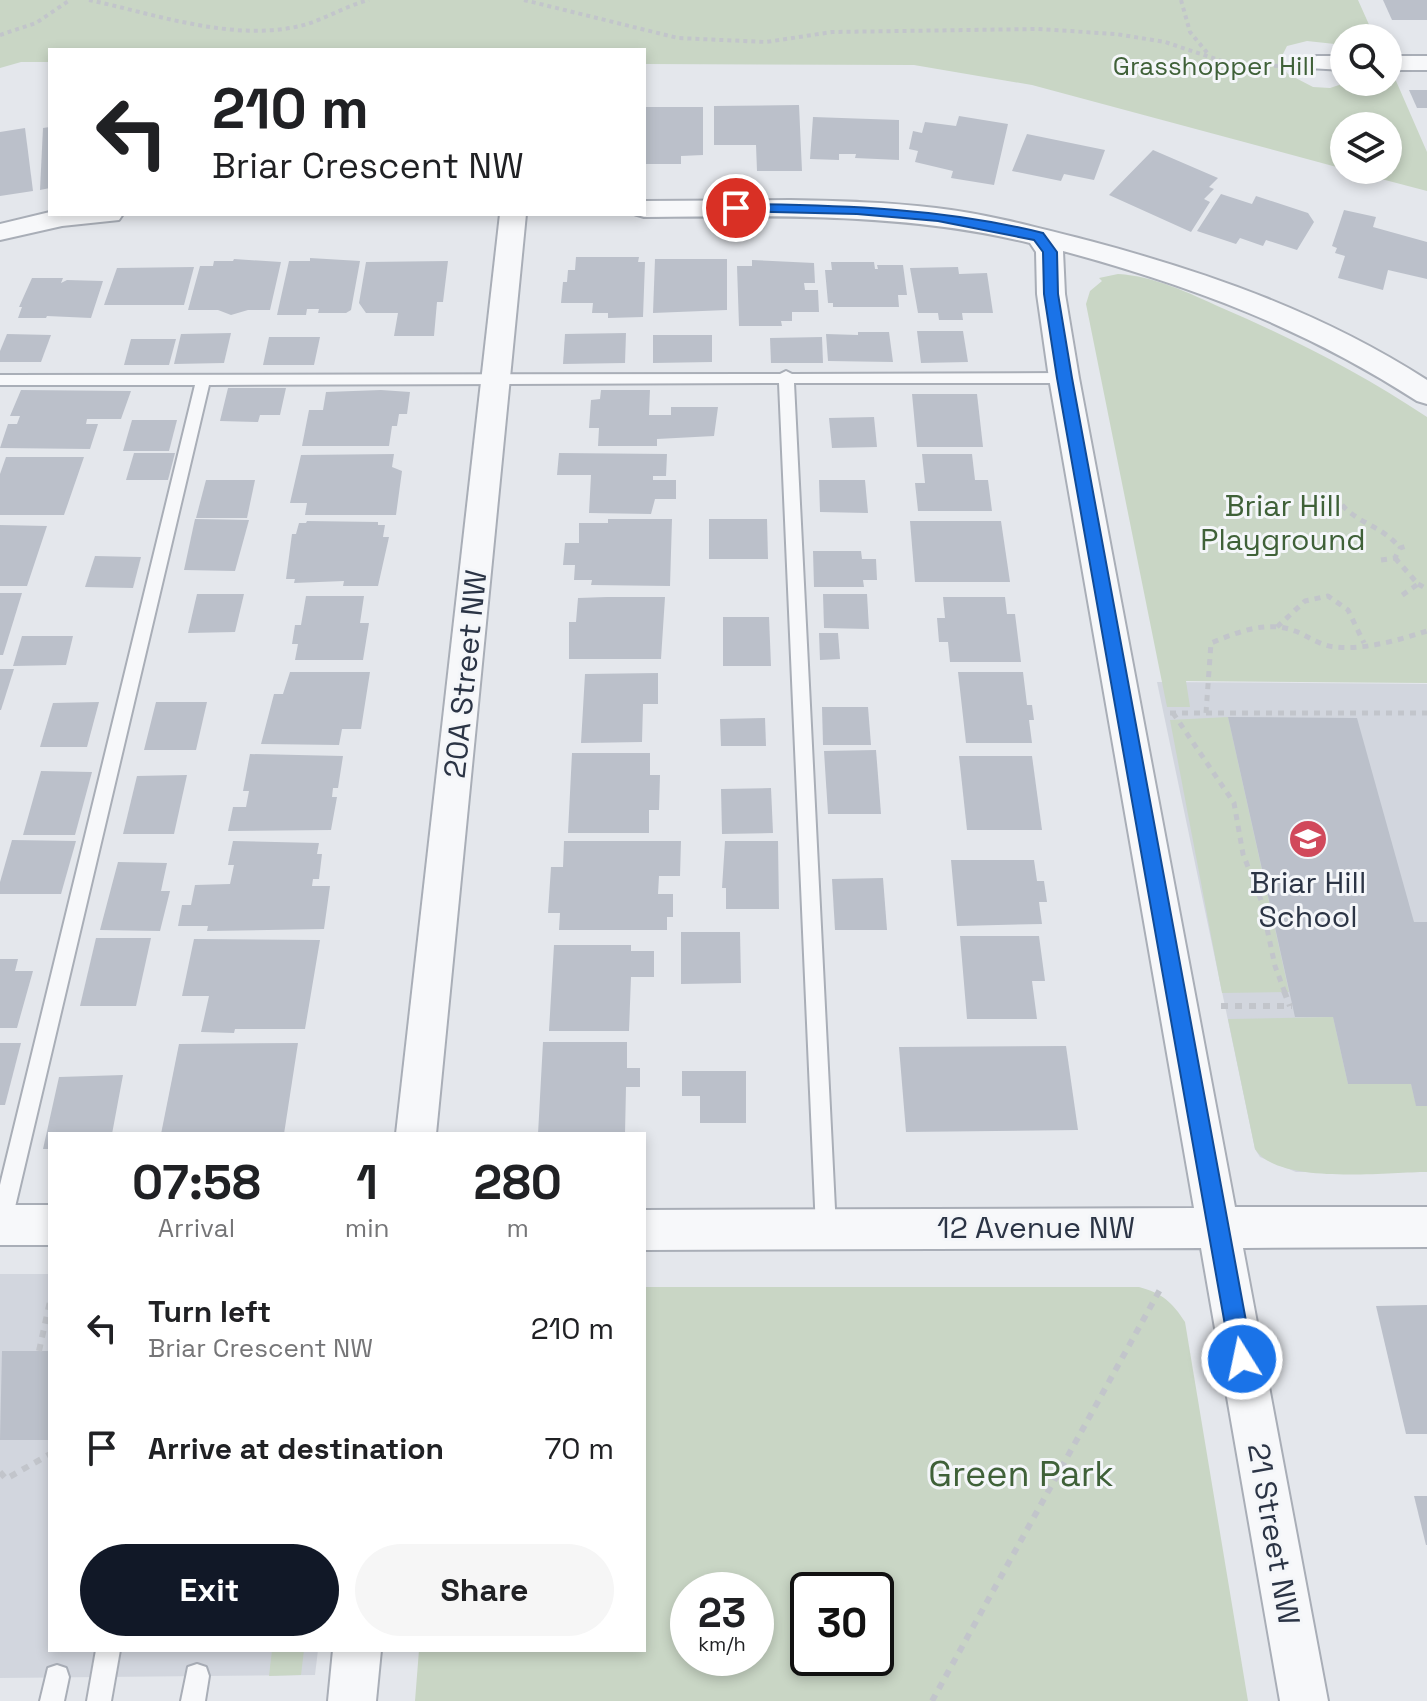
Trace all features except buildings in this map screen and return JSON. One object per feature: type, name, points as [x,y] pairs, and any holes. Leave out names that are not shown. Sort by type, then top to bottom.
[{"type":"street","points":[[1317,63],[1330,63]]},
{"type":"street","points":[[1402,63],[1427,63]]},
{"type":"street","points":[[646,209],[857,210],[938,216],[1039,236],[1224,288],[1304,322],[1381,362],[1427,394]]},
{"type":"street","points":[[0,232],[62,218],[86,216]]},
{"type":"street","name":"20A Street NW","points":[[416,1132],[513,216]]},
{"type":"street","name":"21 Street NW","points":[[1039,236],[1050,252],[1051,294],[1064,378],[1304,1701]]},
{"type":"street","points":[[1,1224],[48,1225]]},
{"type":"street","name":"12 Avenue NW","points":[[646,1230],[1427,1227]]},
{"type":"street","points":[[352,1701],[357,1652]]},
{"type":"lane","points":[[786,376],[826,1229]]},
{"type":"lane","points":[[0,380],[786,376],[1064,378]]},
{"type":"lane","points":[[1,1224],[203,381]]},
{"type":"lane","points":[[99,1701],[108,1652]]},
{"type":"lane","points":[[193,1701],[197,1676]]},
{"type":"path","points":[[0,35],[36,23],[70,0]]},
{"type":"path","points":[[89,0],[176,19],[263,31],[300,26],[369,0]]},
{"type":"path","points":[[524,0],[678,38],[766,42],[832,32],[1037,29],[1153,40],[1231,64],[1262,67],[1317,63]]},
{"type":"path","points":[[1181,0],[1190,32],[1211,57]]},
{"type":"path","points":[[1342,505],[1348,514],[1383,528],[1400,548]]},
{"type":"path","points":[[1395,558],[1400,548],[1409,545]]},
{"type":"path","points":[[1381,560],[1395,558]]},
{"type":"path","points":[[1395,558],[1418,584],[1427,589]]},
{"type":"path","points":[[1401,596],[1418,584]]},
{"type":"path","points":[[1276,628],[1302,601],[1316,595],[1335,597],[1347,605],[1364,643]]},
{"type":"path","points":[[1206,713],[1210,690],[1206,667],[1211,643],[1235,633],[1287,628],[1319,643],[1339,647],[1427,631]]},
{"type":"path","points":[[1161,713],[1427,713]]},
{"type":"path","points":[[1173,713],[1234,803],[1243,854],[1261,900],[1275,966],[1291,1006],[1221,1006]]},
{"type":"path","points":[[932,1701],[1162,1286]]},
{"type":"path","points":[[48,1310],[39,1348],[48,1346]]},
{"type":"path","points":[[0,1472],[6,1479],[48,1455]]},
{"type":"shaded area","name":"Briar Hill School","points":[[1157,682],[1427,684],[1427,1172],[1296,1172],[1260,1157],[1255,1149]]},
{"type":"shaded area","points":[[0,1274],[48,1274],[48,1652],[318,1652],[315,1675],[0,1678]]},
{"type":"green space","name":"Grasshopper Hill","points":[[0,0],[1358,0],[1369,24],[1330,24],[1330,43],[1307,41],[1287,46],[1279,62],[1288,74],[1313,87],[1330,88],[1330,96],[1402,95],[1427,152],[1427,191],[1400,184],[1402,112],[1330,112],[1330,165],[1032,85],[914,65],[646,64],[646,48],[48,48],[48,62],[21,62],[0,68]]},
{"type":"green space","name":"Briar Hill Playground","points":[[1118,274],[1171,286],[1249,320],[1353,372],[1427,417],[1427,683],[1186,681],[1190,707],[1167,707],[1086,304],[1090,291],[1102,281],[1099,278]]},
{"type":"green space","points":[[1228,717],[1289,992],[1222,993],[1170,720]]},
{"type":"green space","points":[[1333,1017],[1348,1084],[1411,1084],[1416,1105],[1427,1106],[1427,1172],[1309,1173],[1267,1161],[1255,1149],[1228,1019]]},
{"type":"green space","name":"Green Park","points":[[646,1287],[1139,1287],[1166,1299],[1185,1322],[1248,1701],[415,1701],[419,1652],[646,1652]]},
{"type":"green space","points":[[272,1652],[304,1652],[301,1675],[269,1676]]},
{"type":"place","name":"Briar Hill School","points":[[1308,839]]},
{"type":"route","points":[[736,208],[857,210],[938,216],[1039,236],[1050,252],[1051,294],[1064,378],[1242,1359]]}]
